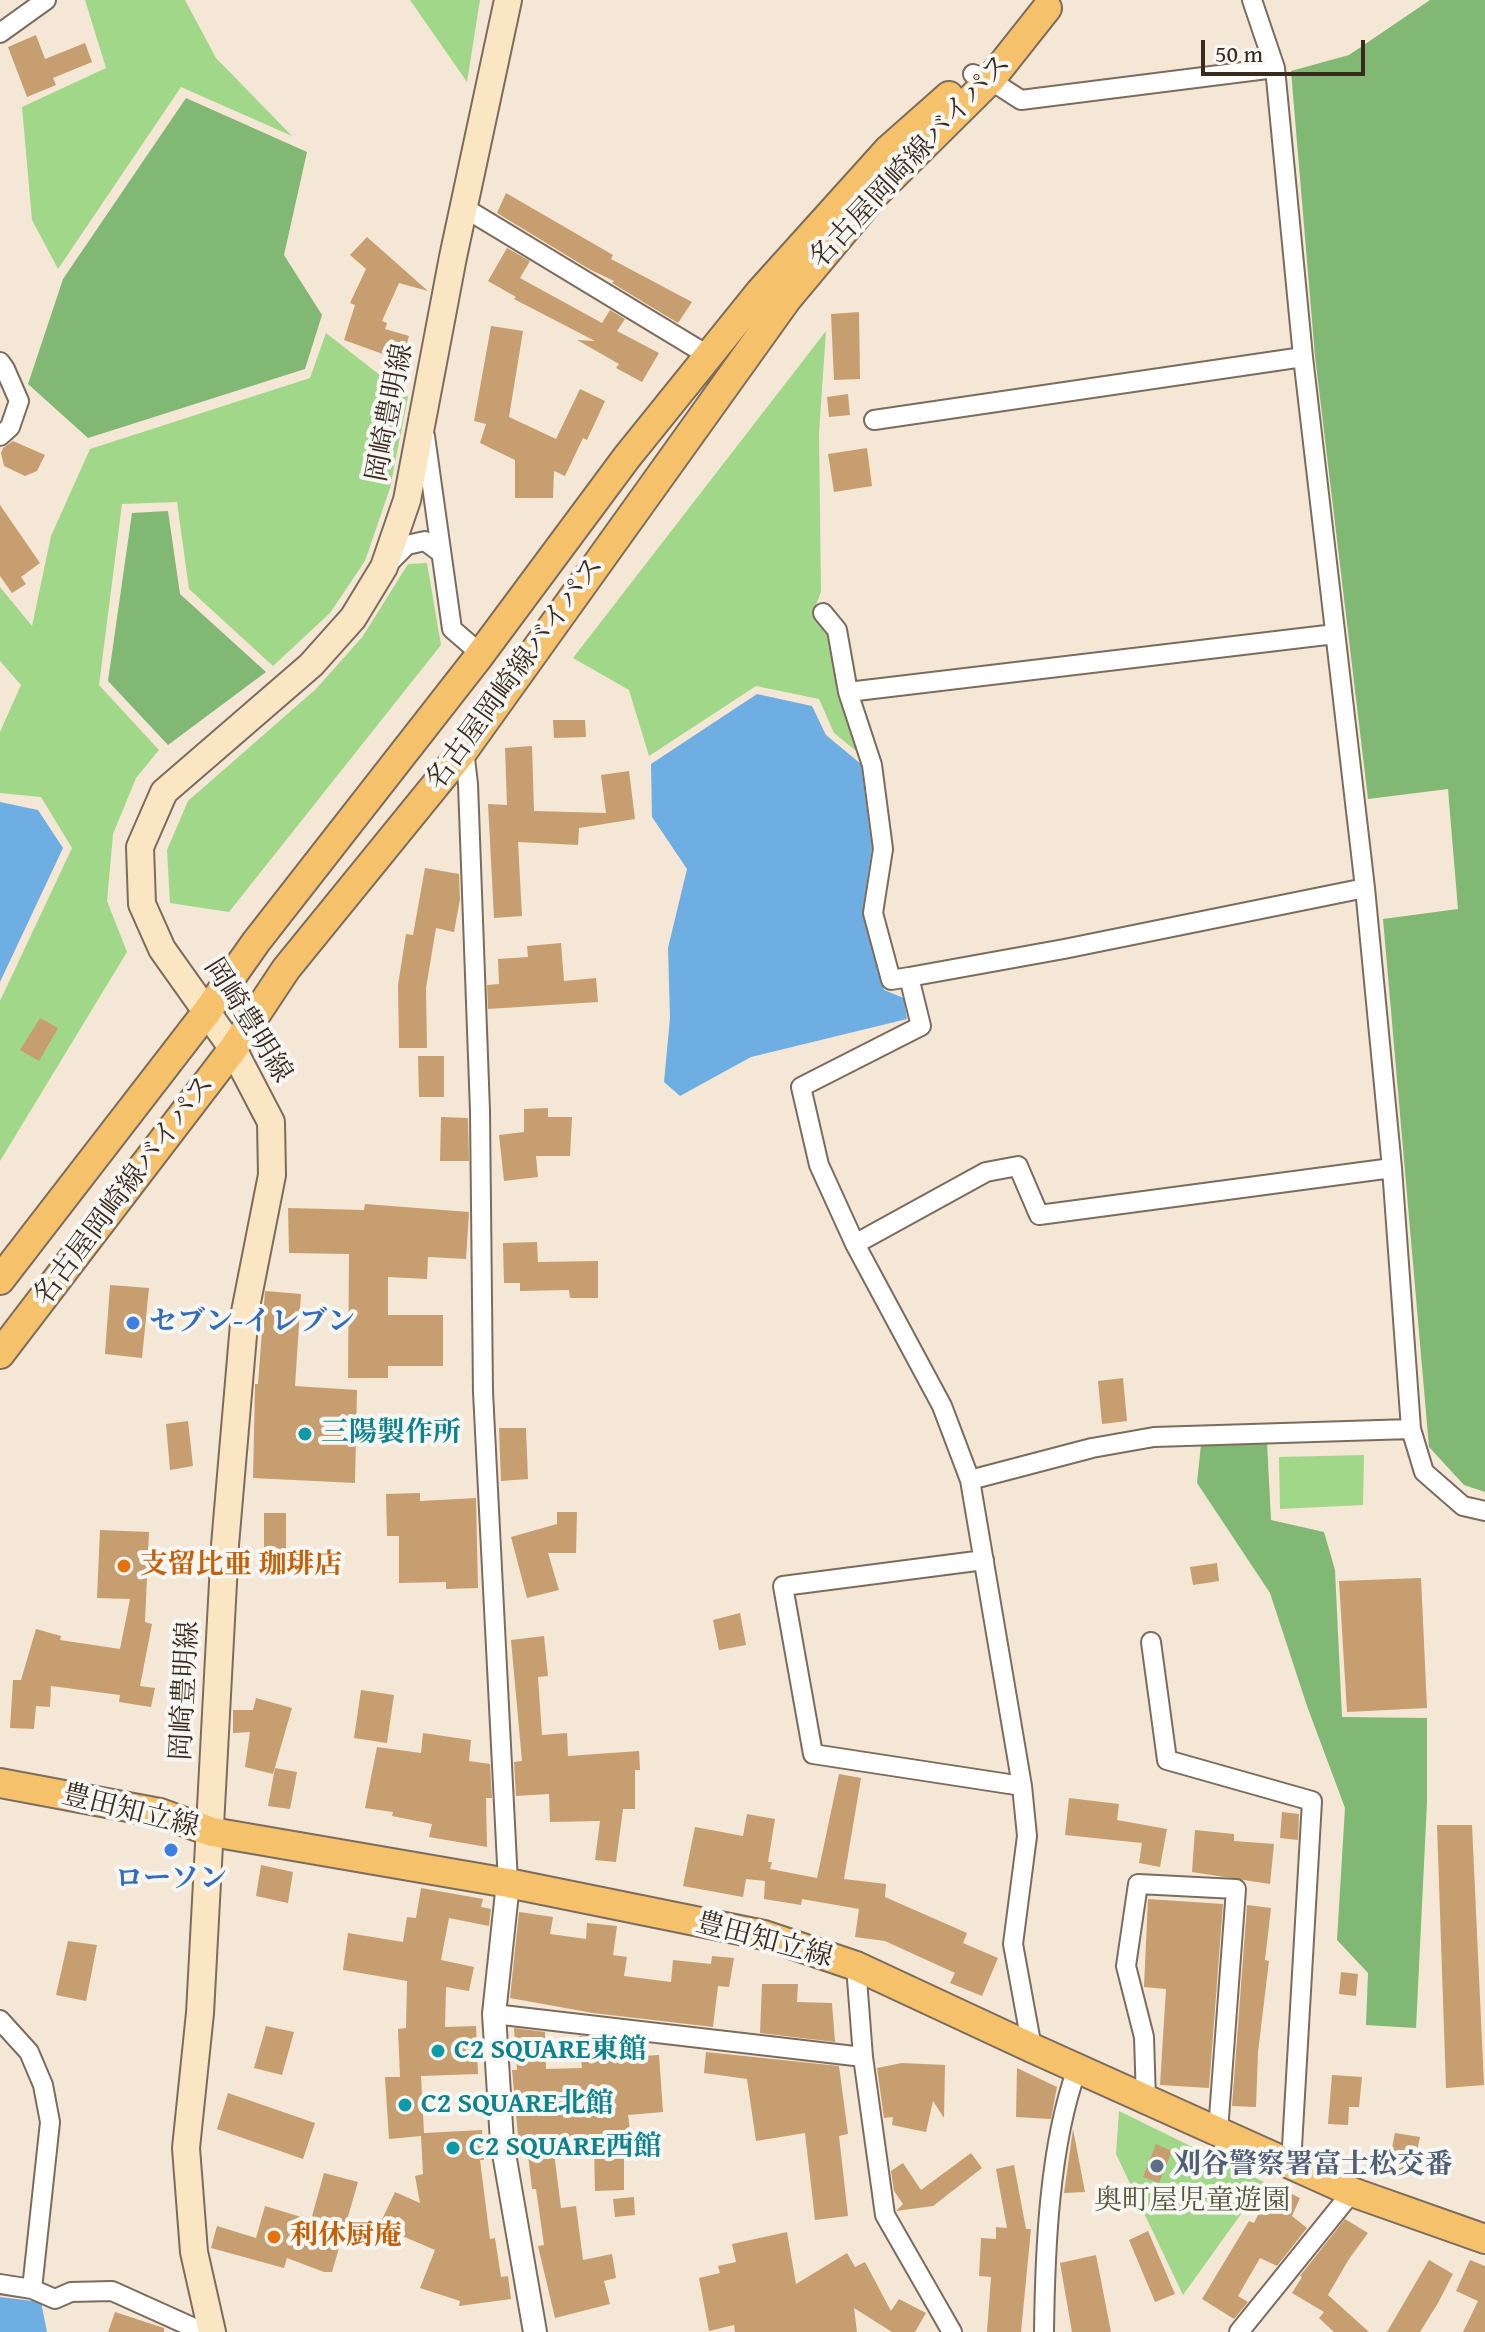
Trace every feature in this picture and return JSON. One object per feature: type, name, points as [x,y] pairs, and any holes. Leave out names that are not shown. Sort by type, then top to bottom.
[{"type":"main road","name":"岡崎豊明線","points":[[212,2332],[194,2252],[186,2148],[200,2013],[212,1832],[225,1545],[245,1312],[272,1175],[271,1122],[233,1049],[162,949],[142,904],[140,847],[164,792],[311,665],[353,618],[384,567],[407,500],[463,207],[508,0]]},
{"type":"main road","name":"名古屋岡崎線バイパス","points":[[0,1354],[233,1049],[286,969],[464,750],[787,299],[874,195],[1052,4]]},
{"type":"main road","name":"名古屋岡崎線バイパス","points":[[0,1280],[206,1013],[256,942],[481,654],[627,457],[760,292],[888,150],[982,77]]},
{"type":"main road","name":"豊田知立線","points":[[0,1783],[160,1813],[212,1832],[508,1883],[764,1935],[856,1966],[1352,2192],[1485,2239]]},
{"type":"street","points":[[0,33],[46,0]]},
{"type":"street","points":[[1252,0],[1275,68],[1303,357],[1365,888],[1392,1168],[1411,1429],[1424,1472],[1463,1506],[1485,1511]]},
{"type":"street","points":[[982,77],[1021,100],[1275,68]]},
{"type":"street","points":[[463,207],[709,356]]},
{"type":"street","points":[[874,420],[1303,357]]},
{"type":"street","points":[[0,362],[19,401],[10,427],[0,436]]},
{"type":"street","points":[[423,423],[452,629],[481,654]]},
{"type":"street","points":[[384,567],[407,545],[425,541],[441,553]]},
{"type":"street","points":[[823,613],[837,630],[848,692],[872,765],[883,849],[873,913],[891,980],[1365,888]]},
{"type":"street","points":[[848,692],[1335,634]]},
{"type":"street","points":[[464,750],[468,784],[480,1111],[483,1392],[508,1883],[494,2014],[502,2142],[535,2332]]},
{"type":"street","points":[[909,977],[921,1026],[801,1087],[819,1165],[855,1244],[942,1406],[970,1480],[1022,1786],[1027,1836],[1013,1944],[1032,2048]]},
{"type":"street","points":[[855,1244],[986,1172],[1018,1166],[1039,1215],[1392,1168]]},
{"type":"street","points":[[970,1480],[1092,1448],[1154,1437],[1411,1429]]},
{"type":"street","points":[[984,1560],[783,1586],[813,1754],[1022,1786]]},
{"type":"street","points":[[1151,1642],[1167,1760],[1312,1801],[1291,2164]]},
{"type":"street","points":[[1146,2100],[1144,2037],[1126,1966],[1138,1884],[1236,1889],[1218,2131]]},
{"type":"street","points":[[856,1966],[863,2057],[885,2215],[952,2332]]},
{"type":"street","points":[[494,2014],[863,2057]]},
{"type":"street","points":[[0,2020],[29,2052],[43,2085],[50,2122],[32,2289]]},
{"type":"street","points":[[1044,2332],[1045,2254],[1066,2099],[1077,2069]]},
{"type":"street","points":[[1239,2332],[1352,2192]]},
{"type":"street","points":[[0,2284],[32,2289],[55,2299],[71,2292],[112,2291],[203,2332]]},
{"type":"green space","points":[[85,0],[185,0],[216,58],[292,136],[181,87],[58,269],[32,220],[22,107],[106,68]]},
{"type":"green space","points":[[410,0],[480,0],[467,82]]},
{"type":"green space","points":[[1430,0],[1485,0],[1485,1492],[1464,1485],[1429,1447],[1383,919],[1458,909],[1448,789],[1368,799],[1315,356],[1291,71],[1349,55]]},
{"type":"green space","points":[[186,98],[307,152],[284,255],[322,315],[305,369],[88,438],[28,384],[63,279]]},
{"type":"green space","points":[[826,331],[819,433],[821,592],[812,615],[828,634],[837,692],[861,755],[834,733],[819,699],[756,686],[649,756],[629,690],[573,658]]},
{"type":"green space","points":[[326,333],[408,397],[390,488],[365,561],[330,613],[273,666],[189,589],[177,502],[122,504],[99,685],[159,750],[136,778],[113,834],[107,901],[127,952],[0,1161],[0,1001],[72,848],[41,797],[0,793],[0,732],[21,685],[0,661],[0,587],[32,626],[51,536],[90,449],[310,378]]},
{"type":"green space","points":[[168,511],[180,594],[266,672],[168,745],[108,681],[132,513]]},
{"type":"green space","points":[[427,563],[441,645],[229,912],[170,903],[167,850],[188,801],[316,689],[363,636],[408,564]]},
{"type":"green space","points":[[1267,1442],[1271,1520],[1324,1532],[1335,1570],[1342,1717],[1427,1718],[1427,1802],[1416,2028],[1366,2025],[1368,1973],[1337,1940],[1345,1808],[1270,1593],[1197,1483],[1201,1444]]},
{"type":"green space","points":[[1364,1455],[1363,1505],[1280,1509],[1279,1457]]},
{"type":"green space","name":"奥町屋児童遊園","points":[[1119,2111],[1264,2182],[1183,2295],[1116,2154]]},
{"type":"water","points":[[757,694],[812,706],[826,735],[861,764],[872,848],[863,908],[884,990],[904,998],[907,1019],[751,1057],[680,1096],[664,1082],[670,1018],[668,948],[687,869],[652,817],[651,764]]},
{"type":"water","points":[[0,802],[38,810],[63,848],[0,982]]},
{"type":"water","points":[[0,2297],[41,2302],[47,2332],[0,2332]]},
{"type":"building","points":[[36,35],[45,59],[85,43],[92,62],[53,78],[56,85],[27,97],[8,47]]},
{"type":"building","points":[[506,193],[613,255],[611,259],[692,302],[678,323],[612,283],[614,281],[497,213]]},
{"type":"building","points":[[367,237],[428,291],[399,283],[382,321],[387,323],[385,329],[409,336],[402,361],[344,340],[355,305],[350,303],[366,269],[350,255]]},
{"type":"building","points":[[507,248],[530,261],[520,278],[602,323],[610,310],[625,319],[617,331],[659,353],[642,382],[616,368],[619,364],[577,340],[595,341],[514,299],[516,297],[488,281]]},
{"type":"building","points":[[859,312],[860,379],[834,380],[831,314]]},
{"type":"building","points":[[491,326],[523,331],[509,417],[556,439],[580,389],[605,401],[587,440],[583,438],[565,476],[554,471],[553,498],[515,498],[515,460],[480,443],[486,424],[474,421]]},
{"type":"building","points":[[848,394],[850,415],[829,417],[827,397]]},
{"type":"building","points":[[13,441],[45,455],[37,471],[25,476],[4,466],[1,453]]},
{"type":"building","points":[[867,448],[872,486],[834,492],[828,454]]},
{"type":"building","points":[[0,505],[40,563],[21,577],[26,584],[12,593],[0,576]]},
{"type":"building","points":[[553,720],[585,720],[586,737],[554,738]]},
{"type":"building","points":[[532,746],[534,811],[606,813],[601,775],[629,771],[635,819],[579,828],[578,845],[518,842],[522,916],[494,918],[488,804],[507,805],[505,748]]},
{"type":"building","points":[[425,868],[459,874],[460,899],[454,932],[436,928],[426,988],[427,1048],[399,1048],[398,985],[406,934],[413,935]]},
{"type":"building","points":[[561,943],[564,981],[596,978],[598,1002],[488,1009],[487,985],[499,984],[498,959],[528,957],[527,946]]},
{"type":"building","points":[[40,1018],[58,1028],[39,1061],[20,1050]]},
{"type":"building","points":[[418,1056],[444,1056],[444,1097],[419,1097]]},
{"type":"building","points":[[548,1108],[548,1117],[572,1117],[570,1156],[536,1156],[538,1177],[504,1181],[499,1135],[524,1132],[524,1109]]},
{"type":"building","points":[[441,1117],[468,1118],[469,1161],[440,1161]]},
{"type":"building","points":[[365,1204],[469,1212],[466,1259],[428,1257],[427,1279],[388,1277],[388,1315],[443,1315],[443,1366],[388,1366],[388,1378],[348,1378],[349,1254],[289,1253],[288,1208],[364,1210]]},
{"type":"building","points":[[537,1242],[538,1262],[598,1261],[598,1298],[570,1298],[569,1290],[520,1291],[520,1283],[504,1283],[503,1243]]},
{"type":"building","points":[[110,1285],[149,1288],[142,1358],[105,1354]]},
{"type":"building","name":"三陽製作所","points":[[265,1291],[301,1294],[295,1386],[357,1390],[355,1483],[253,1478],[255,1384],[258,1384]]},
{"type":"building","points":[[1123,1378],[1127,1421],[1102,1424],[1098,1381]]},
{"type":"building","points":[[188,1421],[193,1466],[170,1470],[166,1424]]},
{"type":"building","points":[[499,1428],[526,1428],[528,1479],[501,1481]]},
{"type":"building","points":[[420,1493],[420,1501],[476,1498],[478,1588],[446,1589],[446,1582],[399,1583],[399,1536],[387,1536],[386,1494]]},
{"type":"building","points":[[557,1512],[577,1512],[576,1553],[548,1553],[559,1590],[527,1598],[511,1537],[557,1524]]},
{"type":"building","points":[[264,1513],[286,1513],[286,1551],[264,1551]]},
{"type":"building","points":[[100,1530],[149,1532],[145,1622],[152,1624],[140,1686],[155,1688],[151,1707],[119,1702],[120,1695],[51,1686],[50,1707],[36,1706],[34,1729],[10,1728],[13,1680],[21,1680],[36,1629],[61,1636],[60,1640],[120,1649],[130,1599],[97,1598]]},
{"type":"building","points":[[1217,1563],[1219,1581],[1193,1585],[1190,1567]]},
{"type":"building","points":[[1421,1578],[1427,1708],[1347,1712],[1339,1581]]},
{"type":"building","points":[[740,1613],[746,1645],[719,1650],[713,1620]]},
{"type":"building","points":[[544,1636],[548,1676],[538,1677],[542,1735],[567,1733],[568,1756],[639,1751],[640,1770],[635,1770],[635,1809],[623,1809],[616,1862],[595,1860],[600,1821],[550,1822],[549,1794],[516,1796],[514,1762],[522,1761],[511,1640]]},
{"type":"building","points":[[361,1690],[394,1695],[387,1743],[354,1738]]},
{"type":"building","points":[[256,1698],[292,1708],[273,1774],[245,1767],[250,1732],[233,1733],[233,1710],[253,1710]]},
{"type":"building","points":[[423,1733],[471,1740],[469,1761],[490,1764],[492,1798],[486,1798],[487,1847],[429,1837],[432,1824],[392,1816],[393,1812],[365,1808],[377,1747],[421,1753]]},
{"type":"building","points":[[275,1768],[297,1772],[290,1809],[268,1806]]},
{"type":"building","points":[[839,1774],[861,1778],[844,1879],[886,1884],[885,1897],[967,1933],[963,1943],[998,1958],[982,1996],[950,1983],[955,1973],[885,1941],[855,1937],[859,1909],[802,1899],[801,1905],[764,1899],[765,1881],[746,1879],[743,1897],[683,1886],[695,1827],[743,1836],[747,1814],[775,1819],[768,1862],[772,1862],[770,1869],[817,1878]]},
{"type":"building","points":[[1069,1798],[1119,1804],[1117,1820],[1167,1829],[1160,1867],[1139,1863],[1142,1843],[1065,1835]]},
{"type":"building","points":[[1282,1812],[1299,1814],[1298,1840],[1280,1838]]},
{"type":"building","points":[[1437,1825],[1472,1825],[1484,2085],[1446,2088]]},
{"type":"building","points":[[1195,1830],[1234,1834],[1234,1841],[1274,1844],[1270,1884],[1192,1872]]},
{"type":"building","points":[[261,1865],[293,1872],[288,1903],[256,1896]]},
{"type":"building","points":[[421,1888],[483,1899],[481,1907],[491,1909],[489,1926],[449,1918],[441,1960],[474,1967],[469,1991],[446,1987],[445,2027],[476,2026],[478,2074],[421,2076],[424,2133],[482,2130],[484,2160],[480,2160],[490,2239],[495,2238],[501,2277],[508,2276],[511,2299],[459,2306],[460,2301],[420,2288],[435,2250],[379,2226],[395,2192],[420,2203],[415,2176],[423,2174],[421,2136],[389,2139],[385,2077],[400,2077],[398,2029],[406,2028],[407,1981],[343,1970],[348,1933],[403,1942],[407,1917],[416,1918]]},
{"type":"building","points":[[1148,1899],[1223,1904],[1209,2088],[1160,2085],[1166,1989],[1144,1987]]},
{"type":"building","points":[[1247,1905],[1271,1908],[1256,2107],[1232,2106]]},
{"type":"building","points":[[519,1912],[553,1917],[550,1934],[586,1939],[587,1923],[617,1926],[613,1955],[627,1957],[624,1976],[671,1982],[673,1960],[711,1964],[712,1956],[734,1958],[729,1987],[718,1986],[713,2027],[593,2013],[510,1998]]},
{"type":"building","points":[[68,1941],[97,1945],[86,2001],[56,1995]]},
{"type":"building","points":[[1341,1972],[1358,1974],[1356,1996],[1339,1994]]},
{"type":"building","points":[[762,1984],[798,1984],[797,2002],[832,2003],[835,2042],[760,2033]]},
{"type":"building","points":[[266,2026],[294,2032],[282,2075],[254,2068]]},
{"type":"building","points":[[514,2028],[545,2032],[546,2069],[582,2068],[579,2036],[604,2039],[606,2058],[659,2055],[663,2112],[628,2115],[631,2139],[624,2140],[624,2190],[595,2191],[594,2144],[553,2145],[561,2208],[576,2206],[583,2260],[612,2254],[616,2278],[604,2281],[610,2304],[555,2318],[538,2246],[544,2245],[527,2146],[519,2147],[512,2070],[517,2070]]},
{"type":"building","points":[[706,2052],[839,2066],[848,2134],[839,2136],[848,2216],[815,2220],[805,2133],[756,2141],[747,2079],[704,2073]]},
{"type":"building","points":[[902,2063],[945,2065],[944,2118],[933,2101],[926,2132],[892,2125],[893,2117],[884,2118],[877,2068]]},
{"type":"building","points":[[1017,2068],[1057,2087],[1051,2119],[1016,2117]]},
{"type":"building","points":[[1332,2075],[1362,2077],[1359,2107],[1349,2107],[1348,2125],[1328,2124]]},
{"type":"building","points":[[228,2093],[315,2123],[303,2159],[217,2129]]},
{"type":"building","points":[[1073,2129],[1085,2192],[1064,2193]]},
{"type":"building","points":[[1395,2133],[1420,2137],[1412,2173],[1388,2168]]},
{"type":"building","points":[[1156,2144],[1172,2151],[1159,2183],[1143,2177]]},
{"type":"building","points":[[971,2153],[982,2168],[933,2206],[896,2211],[903,2204],[894,2191],[891,2171],[903,2163],[921,2190]]},
{"type":"building","points":[[1014,2165],[1026,2229],[1031,2229],[1021,2332],[987,2332],[991,2277],[979,2276],[981,2238],[996,2239],[996,2227],[1007,2228],[996,2169]]},
{"type":"building","points":[[324,2173],[358,2182],[332,2272],[287,2258],[284,2268],[211,2248],[217,2226],[256,2238],[265,2206],[311,2220]]},
{"type":"building","points":[[1273,2185],[1300,2198],[1292,2216],[1307,2228],[1277,2266],[1260,2258],[1238,2296],[1248,2302],[1234,2319],[1202,2299],[1249,2221],[1254,2223]]},
{"type":"building","points":[[634,2197],[635,2215],[615,2217],[613,2199]]},
{"type":"building","points":[[1345,2219],[1368,2233],[1328,2295],[1369,2332],[1334,2332],[1319,2318],[1324,2312],[1292,2293],[1300,2276]]},
{"type":"building","points":[[1148,2231],[1175,2294],[1155,2302],[1129,2240]]},
{"type":"building","points":[[787,2232],[796,2284],[847,2253],[855,2267],[865,2262],[891,2311],[899,2299],[926,2313],[915,2332],[892,2332],[854,2308],[857,2332],[735,2332],[734,2325],[709,2331],[699,2278],[720,2273],[718,2266],[736,2262],[732,2244]]},
{"type":"building","points":[[1096,2255],[1111,2332],[1072,2332],[1060,2263]]},
{"type":"building","points":[[1429,2260],[1453,2274],[1438,2303],[1420,2332],[1387,2332]]},
{"type":"building","points":[[1470,2260],[1485,2266],[1485,2332],[1463,2332],[1478,2301],[1456,2291]]},
{"type":"building","points":[[115,2312],[164,2328],[164,2332],[108,2332]]},
{"type":"place","name":"セブン-イレブン","points":[[133,1323]]},
{"type":"place","name":"三陽製作所","points":[[305,1434]]},
{"type":"place","name":"支留比亜 珈琲店","points":[[124,1566]]},
{"type":"place","name":"ローソン","points":[[171,1850]]},
{"type":"place","name":"C2 SQUARE東館","points":[[438,2051]]},
{"type":"place","name":"C2 SQUARE北館","points":[[405,2105]]},
{"type":"place","name":"C2 SQUARE西館","points":[[453,2148]]},
{"type":"place","name":"刈谷警察署富士松交番","points":[[1157,2166]]},
{"type":"place","name":"利休厨庵","points":[[274,2237]]}]
